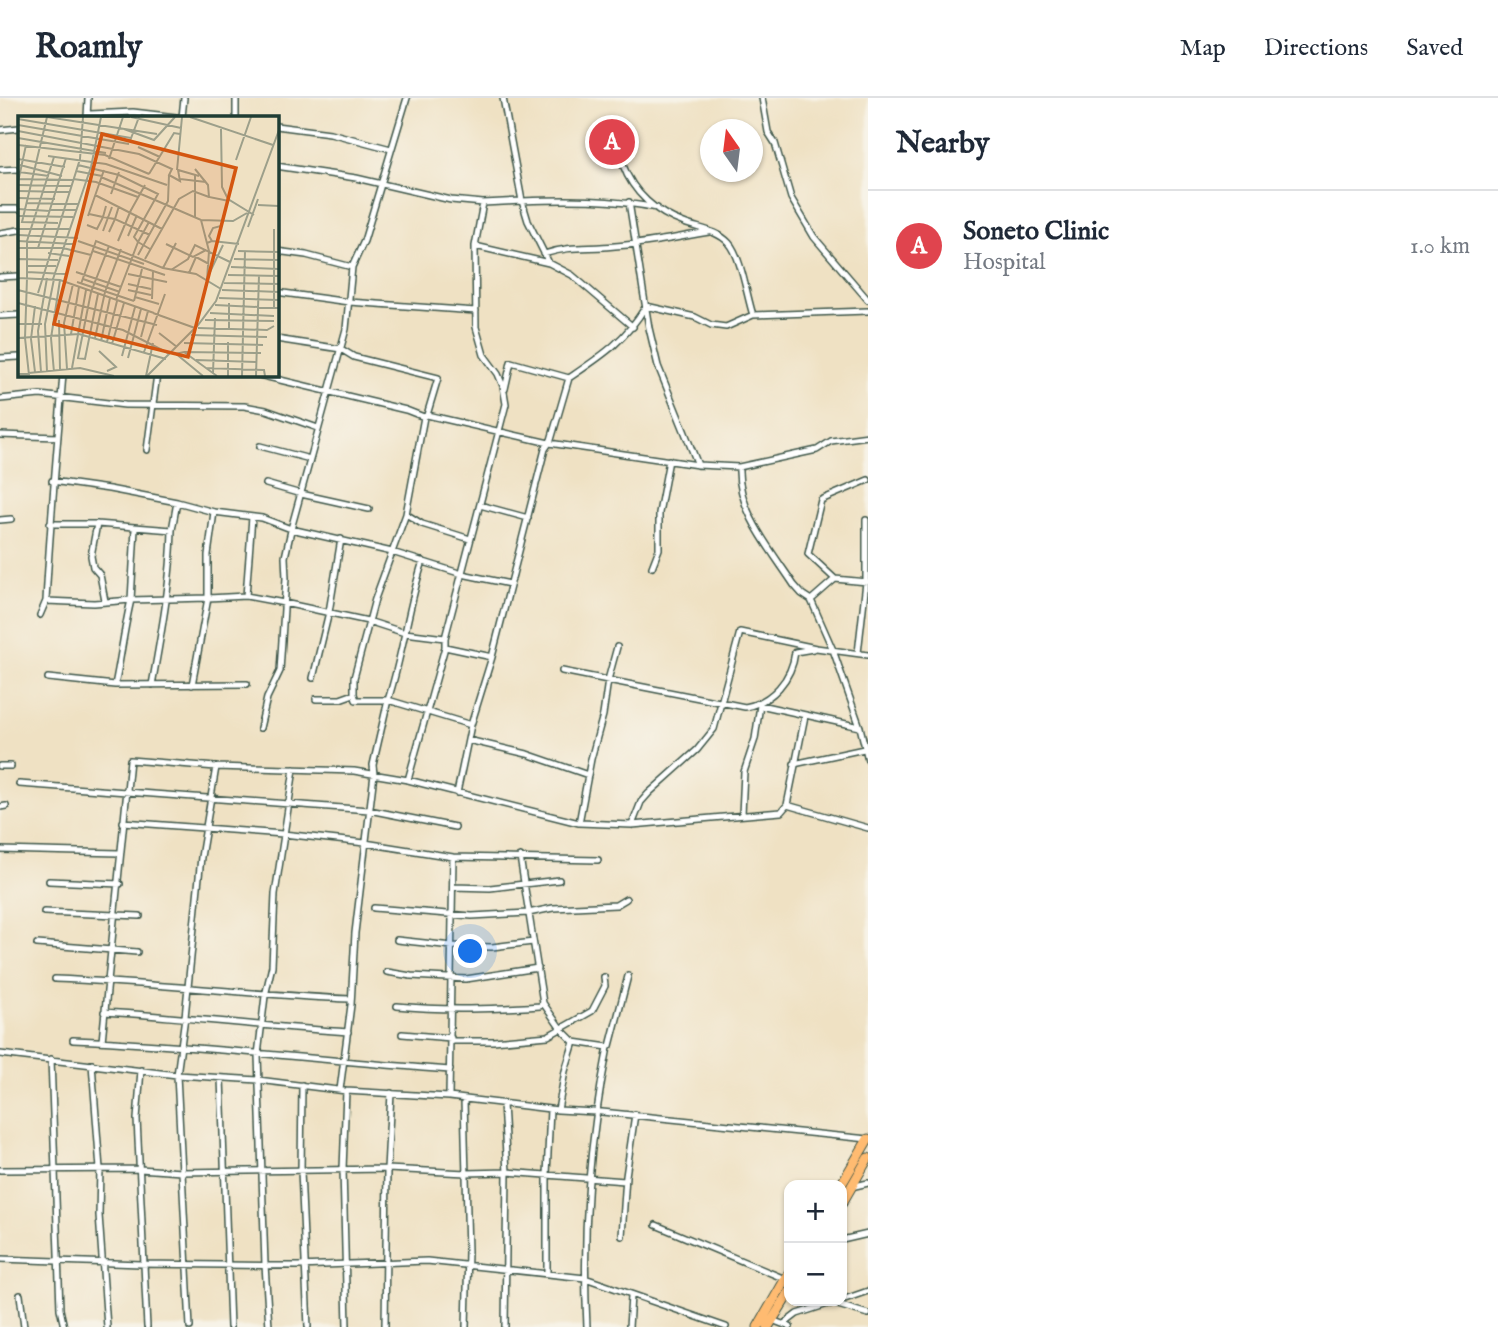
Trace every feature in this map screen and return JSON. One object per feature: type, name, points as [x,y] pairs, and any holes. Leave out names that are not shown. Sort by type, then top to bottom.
[{"type":"main road","points":[[844,1180],[868,1139]]},
{"type":"main road","points":[[847,1194],[868,1158]]},
{"type":"main road","points":[[758,1327],[784,1281]]},
{"type":"main road","points":[[770,1323],[784,1301]]},
{"type":"street","points":[[88,98],[88,116]]},
{"type":"street","points":[[182,116],[184,98]]},
{"type":"street","points":[[236,98],[236,116]]},
{"type":"street","points":[[260,728],[267,698],[280,671],[285,557],[346,328],[352,267],[364,241],[407,98]]},
{"type":"street","points":[[503,98],[522,201],[528,221],[550,263]]},
{"type":"street","points":[[762,98],[768,132],[775,143],[791,198],[814,237],[868,301]]},
{"type":"street","points":[[89,116],[133,112],[167,116]]},
{"type":"street","points":[[278,126],[330,133],[391,149]]},
{"type":"street","points":[[0,130],[18,128]]},
{"type":"street","points":[[623,165],[638,194],[663,214],[712,232],[729,243],[736,254],[752,315]]},
{"type":"street","points":[[278,166],[356,177],[451,200],[482,203],[575,198],[629,202],[657,208]]},
{"type":"street","points":[[0,170],[18,169]]},
{"type":"street","points":[[629,202],[658,366],[698,465]]},
{"type":"street","points":[[408,780],[428,713],[506,404],[498,374],[484,355],[475,319],[475,246],[482,203]]},
{"type":"street","points":[[0,209],[18,209]]},
{"type":"street","points":[[0,233],[18,230]]},
{"type":"street","points":[[544,254],[569,247],[596,248],[636,244],[712,232]]},
{"type":"street","points":[[475,246],[550,263],[572,275],[633,327]]},
{"type":"street","points":[[278,251],[352,267]]},
{"type":"street","points":[[0,276],[18,276]]},
{"type":"street","points":[[278,292],[349,302],[476,311]]},
{"type":"street","points":[[646,306],[726,327],[752,315],[868,311]]},
{"type":"street","points":[[457,793],[471,725],[492,657],[545,449],[569,378],[611,350],[633,327],[646,306]]},
{"type":"street","points":[[0,316],[18,315]]},
{"type":"street","points":[[278,339],[341,349],[354,357],[438,378],[425,416],[406,514],[368,621],[354,678],[354,694],[356,700],[388,700],[471,725]]},
{"type":"street","points":[[0,358],[18,357]]},
{"type":"street","points":[[504,394],[511,362],[569,378]]},
{"type":"street","points":[[40,615],[46,601],[52,481],[63,376]]},
{"type":"street","points":[[147,450],[157,376]]},
{"type":"street","points":[[263,376],[549,443],[698,465],[739,467],[817,450],[831,441],[868,436]]},
{"type":"street","points":[[291,529],[329,392]]},
{"type":"street","points":[[0,399],[25,395],[153,406],[244,406],[266,410],[318,428]]},
{"type":"street","points":[[0,435],[58,437]]},
{"type":"street","points":[[260,446],[310,459]]},
{"type":"street","points":[[652,567],[659,549],[659,513],[669,460]]},
{"type":"street","points":[[739,467],[741,492],[755,525],[794,585],[811,600],[833,650],[860,727],[868,760]]},
{"type":"street","points":[[867,582],[835,579],[808,554],[821,500],[868,480]]},
{"type":"street","points":[[52,481],[252,517],[510,584]]},
{"type":"street","points":[[266,484],[369,509]]},
{"type":"street","points":[[152,685],[167,600],[172,530],[177,502]]},
{"type":"street","points":[[480,505],[528,518]]},
{"type":"street","points":[[192,685],[208,598],[208,555],[214,512]]},
{"type":"street","points":[[406,514],[422,524],[470,539]]},
{"type":"street","points":[[246,596],[252,517]]},
{"type":"street","points":[[0,520],[10,519]]},
{"type":"street","points":[[858,653],[867,582],[866,520]]},
{"type":"street","points":[[50,524],[97,524],[172,530]]},
{"type":"street","points":[[97,524],[91,556],[93,567],[100,575],[105,601]]},
{"type":"street","points":[[114,685],[131,600],[135,528]]},
{"type":"street","points":[[313,678],[329,612],[341,539]]},
{"type":"street","points":[[347,1327],[343,1090],[355,933],[375,750],[413,592],[424,561]]},
{"type":"street","points":[[811,600],[835,579]]},
{"type":"street","points":[[46,601],[74,603],[246,596],[368,621],[405,633],[445,638]]},
{"type":"street","points":[[632,825],[641,802],[697,750],[714,729],[740,632],[817,648],[868,655]]},
{"type":"street","points":[[445,647],[492,657]]},
{"type":"street","points":[[579,823],[617,647]]},
{"type":"street","points":[[742,814],[744,772],[755,740],[760,705],[789,676],[795,652],[817,648]]},
{"type":"street","points":[[562,671],[745,708],[760,705],[860,727]]},
{"type":"street","points":[[48,678],[114,685],[247,684]]},
{"type":"street","points":[[316,699],[340,699],[354,694]]},
{"type":"street","points":[[102,1041],[130,760],[374,774],[579,823],[632,825],[781,812],[787,805],[806,716]]},
{"type":"street","points":[[468,740],[527,754],[588,775]]},
{"type":"street","points":[[794,764],[864,749]]},
{"type":"street","points":[[0,766],[11,766]]},
{"type":"street","points":[[190,1327],[177,1074],[186,1017],[201,857],[216,766]]},
{"type":"street","points":[[269,1327],[258,1055],[265,996],[272,966],[275,894],[294,769]]},
{"type":"street","points":[[19,784],[369,810],[456,827]]},
{"type":"street","points":[[787,805],[868,826]]},
{"type":"street","points":[[123,822],[283,834],[453,857],[598,860]]},
{"type":"street","points":[[0,849],[119,853]]},
{"type":"street","points":[[449,1097],[453,857]]},
{"type":"street","points":[[520,857],[524,866],[523,885],[543,1003],[574,1042],[608,1047]]},
{"type":"street","points":[[453,887],[490,888],[559,880]]},
{"type":"street","points":[[49,881],[120,884]]},
{"type":"street","points":[[374,908],[472,916],[616,905],[626,900]]},
{"type":"street","points":[[44,912],[140,916]]},
{"type":"street","points":[[397,940],[492,947],[533,942]]},
{"type":"street","points":[[37,944],[137,952]]},
{"type":"street","points":[[387,972],[466,979],[538,968]]},
{"type":"street","points":[[587,1327],[584,1278],[587,1178],[595,1112],[608,1047],[628,976]]},
{"type":"street","points":[[402,1034],[451,1040],[493,1041],[548,1036],[592,1011],[605,986],[604,977]]},
{"type":"street","points":[[55,979],[108,981],[265,996],[351,999]]},
{"type":"street","points":[[397,1006],[451,1010],[540,1006],[543,1003]]},
{"type":"street","points":[[104,1012],[348,1032]]},
{"type":"street","points":[[73,1040],[180,1046],[344,1063],[450,1070]]},
{"type":"street","points":[[547,1274],[547,1175],[555,1109],[574,1042]]},
{"type":"street","points":[[0,1054],[177,1074],[449,1097],[868,1139]]},
{"type":"street","points":[[51,1059],[60,1309],[64,1327]]},
{"type":"street","points":[[92,1064],[107,1327]]},
{"type":"street","points":[[141,1070],[136,1119],[147,1327]]},
{"type":"street","points":[[221,1078],[230,1327]]},
{"type":"street","points":[[302,1085],[301,1171],[308,1327]]},
{"type":"street","points":[[385,1327],[391,1093]]},
{"type":"street","points":[[464,1100],[468,1252],[466,1327]]},
{"type":"street","points":[[503,1104],[507,1172],[505,1327]]},
{"type":"street","points":[[555,1109],[595,1112]]},
{"type":"street","points":[[622,1236],[625,1181],[635,1114]]},
{"type":"street","points":[[0,1170],[387,1169],[507,1172],[625,1181]]},
{"type":"street","points":[[851,1187],[868,1183]]},
{"type":"street","points":[[656,1225],[784,1275]]},
{"type":"street","points":[[847,1239],[868,1234]]},
{"type":"street","points":[[0,1259],[304,1266],[426,1261],[584,1278],[726,1327]]},
{"type":"street","points":[[847,1298],[868,1291]]},
{"type":"street","points":[[20,1295],[24,1327]]},
{"type":"street","points":[[629,1327],[631,1296]]},
{"type":"street","points":[[847,1304],[868,1314]]},
{"type":"street","points":[[770,1323],[787,1326],[797,1314],[820,1306]]},
{"type":"place","name":"Soneto Clinic","points":[[612,142]]}]
